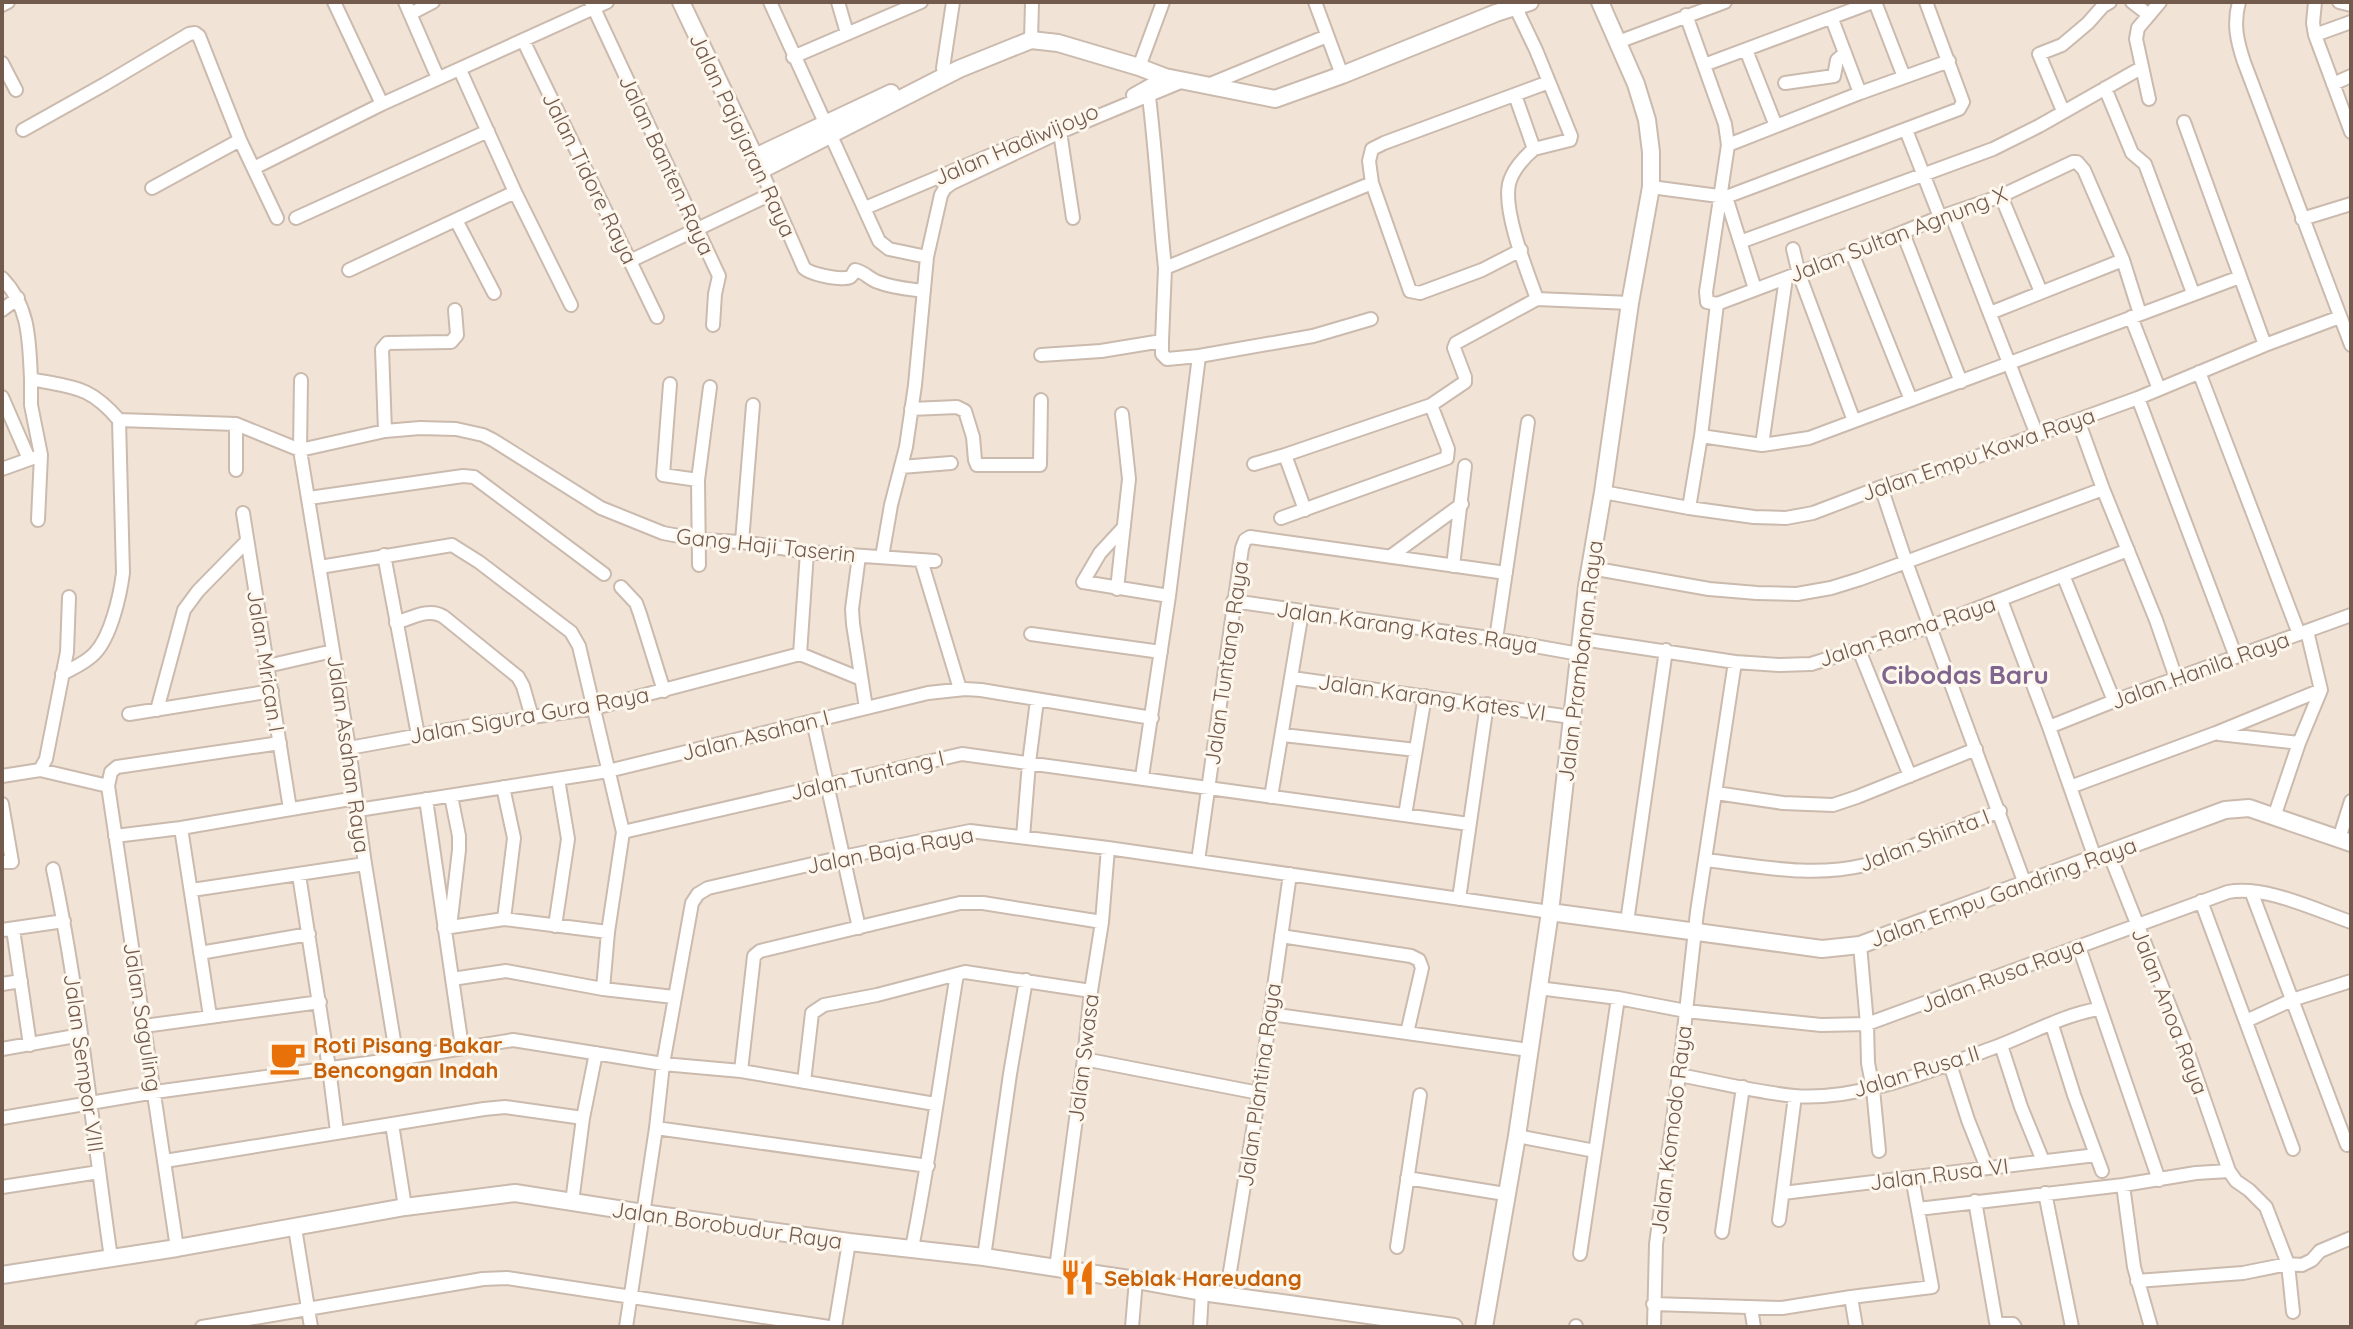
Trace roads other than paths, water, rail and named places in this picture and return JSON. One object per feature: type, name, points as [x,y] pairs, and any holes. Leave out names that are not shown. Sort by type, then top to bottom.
[{"type":"street","points":[[334,2],[382,104]]},
{"type":"street","points":[[433,2],[408,8],[438,78]]},
{"type":"street","points":[[254,168],[592,5],[607,2]]},
{"type":"street","name":"Jalan Pajajaran Raya","points":[[681,2],[804,268],[809,273],[845,278],[860,270],[872,281],[924,291]]},
{"type":"street","points":[[770,2],[879,241],[886,248],[927,257]]},
{"type":"street","points":[[838,2],[847,33]]},
{"type":"street","points":[[793,57],[921,2]]},
{"type":"street","points":[[949,71],[953,2]]},
{"type":"street","points":[[1031,40],[1032,2]]},
{"type":"street","points":[[1139,67],[1163,2]]},
{"type":"street","points":[[1315,2],[1342,75]]},
{"type":"street","name":"Jalan Prambanan Raya","points":[[1484,1327],[1517,1136],[1550,912],[1587,586],[1651,187],[1647,120],[1636,84],[1600,2]]},
{"type":"street","points":[[1618,42],[1725,2]]},
{"type":"street","points":[[1704,65],[1874,2],[1904,77]]},
{"type":"street","points":[[1651,187],[1723,198],[1962,107],[1949,61],[1926,2]]},
{"type":"street","points":[[2063,111],[2039,54],[2062,45],[2110,2]]},
{"type":"street","points":[[2132,2],[2149,15]]},
{"type":"street","points":[[2149,99],[2136,39],[2138,28],[2160,2]]},
{"type":"street","points":[[2239,2],[2235,18],[2237,40],[2351,345]]},
{"type":"street","points":[[2315,2],[2315,35],[2351,132]]},
{"type":"street","points":[[2339,2],[2351,5]]},
{"type":"street","points":[[758,164],[949,71],[1031,40],[1058,43],[1165,77],[1275,99],[1519,3],[1571,138],[1534,149],[1526,156],[1508,188],[1513,227],[1537,299]]},
{"type":"street","name":"Jalan Banten Raya","points":[[592,5],[719,276],[713,325]]},
{"type":"street","points":[[1686,15],[1725,124],[1728,145],[1723,198],[1706,298],[1709,303],[1717,304],[1689,508]]},
{"type":"street","points":[[1832,19],[1860,93]]},
{"type":"street","points":[[2315,35],[2351,22]]},
{"type":"street","points":[[23,130],[195,33],[199,36],[240,140],[277,218]]},
{"type":"street","points":[[1205,86],[1327,36]]},
{"type":"street","name":"Jalan Tidore Raya","points":[[523,40],[657,317]]},
{"type":"street","points":[[1746,50],[1776,126]]},
{"type":"street","points":[[1785,83],[1834,76],[1837,60],[1845,53]]},
{"type":"street","points":[[1728,145],[1949,61]]},
{"type":"street","points":[[2,63],[16,90]]},
{"type":"street","points":[[1740,242],[1993,149],[2141,68]]},
{"type":"street","points":[[460,70],[571,305]]},
{"type":"street","points":[[2333,84],[2351,76]]},
{"type":"street","name":"Jalan Hadiwijoyo","points":[[865,208],[1115,103],[1165,77]]},
{"type":"street","points":[[882,557],[915,385],[927,257],[945,188],[1060,132],[1183,81]]},
{"type":"street","points":[[1521,250],[1482,270],[1415,294],[1407,288],[1372,183],[1369,161],[1372,149],[1549,82]]},
{"type":"street","points":[[2105,88],[2132,153],[2145,164],[2193,293]]},
{"type":"street","points":[[1515,95],[1534,149]]},
{"type":"street","points":[[1149,97],[1165,268],[1162,354],[1167,359],[1199,356],[1313,336],[1371,319]]},
{"type":"street","points":[[2184,122],[2265,345]]},
{"type":"street","points":[[1906,130],[1923,174],[1946,215],[1990,313],[2037,435]]},
{"type":"street","points":[[296,218],[488,131]]},
{"type":"street","points":[[1060,132],[1073,218]]},
{"type":"street","points":[[152,188],[240,140]]},
{"type":"street","name":"Jalan Sultan Agnung X","points":[[1717,304],[2001,196],[2077,162],[2084,170],[2123,260]]},
{"type":"street","points":[[1165,268],[1372,183]]},
{"type":"street","points":[[349,270],[515,192]]},
{"type":"street","points":[[630,261],[771,194]]},
{"type":"street","points":[[2001,196],[2041,292]]},
{"type":"street","points":[[1723,198],[1755,289]]},
{"type":"street","points":[[2302,219],[2351,204]]},
{"type":"street","points":[[456,220],[494,293]]},
{"type":"street","points":[[1903,233],[1961,382]]},
{"type":"street","points":[[1793,249],[1799,274],[1854,421]]},
{"type":"street","points":[[1852,253],[1911,400]]},
{"type":"street","points":[[1990,313],[2123,260],[2159,389]]},
{"type":"street","points":[[1701,436],[1762,445],[1809,438],[2240,277]]},
{"type":"street","points":[[2,278],[18,298],[28,325],[38,520]]},
{"type":"street","points":[[1762,445],[1786,278]]},
{"type":"street","points":[[2,310],[18,298]]},
{"type":"street","points":[[1254,464],[1431,405],[1465,382],[1454,348],[1456,343],[1537,299],[1630,303]]},
{"type":"street","points":[[385,431],[382,349],[387,343],[451,342],[457,335],[455,310]]},
{"type":"street","name":"Jalan Empu Kawa Raya","points":[[1603,492],[1754,517],[1786,518],[1813,513],[2138,398],[2340,317]]},
{"type":"street","points":[[1041,355],[1101,351],[1162,341]]},
{"type":"street","points":[[1142,777],[1169,596],[1199,356]]},
{"type":"street","points":[[2199,372],[2303,632],[2321,690],[2274,817]]},
{"type":"street","points":[[31,379],[88,391],[119,420],[121,587],[100,647],[91,657],[62,674]]},
{"type":"street","name":"Jalan Asahan Raya","points":[[301,380],[300,450],[397,1059]]},
{"type":"street","points":[[670,384],[663,475],[698,480]]},
{"type":"street","points":[[699,565],[698,480],[710,387]]},
{"type":"street","points":[[2,397],[35,457]]},
{"type":"street","points":[[2138,398],[2236,657]]},
{"type":"street","points":[[911,409],[957,407],[965,411],[977,465],[1040,465],[1041,400]]},
{"type":"street","points":[[742,542],[753,405]]},
{"type":"street","points":[[1281,518],[1447,458],[1448,449],[1431,405]]},
{"type":"street","points":[[1117,589],[1129,479],[1122,414]]},
{"type":"street","points":[[119,420],[236,424],[300,450]]},
{"type":"street","points":[[2078,420],[2176,678]]},
{"type":"street","points":[[1496,639],[1528,422]]},
{"type":"street","points":[[236,424],[236,470]]},
{"type":"street","name":"Gang Haji Taserin","points":[[300,450],[385,431],[456,429],[483,435],[601,508],[663,533],[807,552],[935,561]]},
{"type":"street","points":[[1285,455],[1305,510]]},
{"type":"street","points":[[2,469],[35,457]]},
{"type":"street","points":[[901,467],[951,463]]},
{"type":"street","points":[[1453,566],[1465,466]]},
{"type":"street","points":[[309,498],[474,477],[604,574]]},
{"type":"street","points":[[1881,487],[2025,884]]},
{"type":"street","points":[[1591,568],[1709,589],[1797,594],[1831,588],[2103,489]]},
{"type":"street","points":[[1391,556],[1462,504]]},
{"type":"street","name":"Jalan Mrican I","points":[[243,513],[290,809]]},
{"type":"street","points":[[1124,527],[1100,553],[1083,582],[1169,596]]},
{"type":"street","name":"Jalan Tuntang Raya","points":[[1198,861],[1233,601],[1242,548],[1247,538],[1391,556]]},
{"type":"street","points":[[157,710],[184,610],[198,591],[247,541]]},
{"type":"street","points":[[320,567],[452,545],[571,632],[579,646],[623,832],[603,989]]},
{"type":"street","name":"Jalan Rama Raya","points":[[1581,646],[1666,650],[1735,662],[1811,664],[1932,626],[2128,550]]},
{"type":"street","points":[[807,552],[800,654],[859,678]]},
{"type":"street","points":[[384,555],[418,735]]},
{"type":"street","points":[[859,556],[852,609],[859,678],[866,708]]},
{"type":"street","points":[[1391,556],[1506,573]]},
{"type":"street","points":[[921,560],[960,689]]},
{"type":"street","points":[[2063,575],[2114,701]]},
{"type":"street","points":[[621,587],[636,603],[664,691]]},
{"type":"street","points":[[40,770],[46,759],[67,652],[69,597]]},
{"type":"street","name":"Jalan Anoa Raya","points":[[2001,600],[2070,787],[2137,924],[2186,1047],[2229,1171]]},
{"type":"street","name":"Jalan Karang Kates Raya","points":[[1233,601],[1496,639],[1581,646]]},
{"type":"street","points":[[396,623],[438,612],[518,677],[532,717]]},
{"type":"street","points":[[1271,797],[1302,612]]},
{"type":"street","name":"Jalan Hanila Raya","points":[[2049,727],[2351,615]]},
{"type":"street","points":[[1031,634],[1161,652]]},
{"type":"street","points":[[1627,922],[1666,650]]},
{"type":"street","points":[[1859,650],[1910,776]]},
{"type":"street","points":[[267,666],[333,651]]},
{"type":"street","name":"Jalan Sigura Gura Raya","points":[[349,748],[595,708],[800,654]]},
{"type":"street","name":"Jalan Komodo Raya","points":[[1654,1327],[1656,1244],[1694,933],[1735,662]]},
{"type":"street","name":"Jalan Karang Kates VI","points":[[1292,678],[1571,717]]},
{"type":"street","name":"Jalan Asahan I","points":[[115,836],[290,809],[451,796],[608,771],[928,693],[960,689],[1152,718]]},
{"type":"street","points":[[2070,787],[2321,690]]},
{"type":"street","points":[[129,714],[272,691]]},
{"type":"street","points":[[1405,815],[1425,696]]},
{"type":"street","points":[[1023,837],[1037,700]]},
{"type":"street","points":[[1459,899],[1487,704]]},
{"type":"street","points":[[813,721],[859,928]]},
{"type":"street","points":[[2216,733],[2299,743]]},
{"type":"street","points":[[1283,735],[1416,750]]},
{"type":"street","points":[[2,776],[40,770],[108,786],[111,772],[117,767],[280,743]]},
{"type":"street","points":[[1716,793],[1783,803],[1833,805],[1976,749]]},
{"type":"street","name":"Jalan Tuntang I","points":[[623,832],[954,754],[973,754],[1469,824]]},
{"type":"street","points":[[555,926],[568,839],[558,779]]},
{"type":"street","name":"Jalan Saguling","points":[[108,786],[177,1248]]},
{"type":"street","points":[[503,787],[514,838],[504,919]]},
{"type":"street","points":[[447,927],[459,836],[451,796]]},
{"type":"street","points":[[426,799],[462,1047]]},
{"type":"street","points":[[2345,841],[2351,801]]},
{"type":"street","points":[[2,804],[12,862],[2,862]]},
{"type":"street","name":"Jalan Empu Gandring Raya","points":[[1550,912],[1822,949],[1860,945],[2225,810],[2249,808],[2345,841]]},
{"type":"street","name":"Jalan Shinta I","points":[[1705,860],[1792,871],[1848,869],[2000,811]]},
{"type":"street","points":[[181,828],[210,1016]]},
{"type":"street","name":"Jalan Baja Raya","points":[[626,1327],[674,997],[692,903],[702,890],[958,832],[980,832],[1550,912]]},
{"type":"street","name":"Jalan Swasa","points":[[1056,1268],[1102,922],[1108,848]]},
{"type":"street","points":[[192,890],[365,864]]},
{"type":"street","points":[[435,868],[457,867]]},
{"type":"street","name":"Jalan Sempor VIII","points":[[53,869],[81,1035],[111,1258]]},
{"type":"street","name":"Jalan Plantina Raya","points":[[1226,1296],[1290,874]]},
{"type":"street","points":[[299,875],[337,1132]]},
{"type":"street","points":[[2251,891],[2351,922]]},
{"type":"street","points":[[2251,891],[2347,1145]]},
{"type":"street","name":"Jalan Rusa Raya","points":[[1538,988],[1618,998],[1686,1011],[1821,1025],[1867,1024],[2201,901],[2228,892],[2251,891]]},
{"type":"street","points":[[2201,901],[2293,1149]]},
{"type":"street","points":[[741,1071],[755,954],[760,951],[971,902],[1102,922]]},
{"type":"street","points":[[447,927],[504,919],[608,932]]},
{"type":"street","points":[[30,1045],[21,981],[8,930],[64,921]]},
{"type":"street","points":[[200,953],[309,934]]},
{"type":"street","points":[[1281,936],[1411,956],[1419,960],[1422,968],[1407,1033]]},
{"type":"street","points":[[1860,945],[1868,1063],[1879,1151]]},
{"type":"street","points":[[2079,947],[2159,1180]]},
{"type":"street","points":[[452,979],[506,971],[603,989],[674,997]]},
{"type":"street","points":[[804,1082],[814,1010],[824,1005],[970,971],[1091,991]]},
{"type":"street","points":[[912,1248],[928,1166],[957,974]]},
{"type":"street","points":[[984,1257],[1026,980]]},
{"type":"street","points":[[2,984],[21,981]]},
{"type":"street","points":[[2246,1021],[2292,1000],[2351,981]]},
{"type":"street","points":[[1580,1254],[1618,998]]},
{"type":"street","points":[[144,1026],[320,1002]]},
{"type":"street","name":"Jalan Rusa II","points":[[1679,1075],[1795,1096],[1873,1089],[2001,1045],[2076,1013],[2099,1009]]},
{"type":"street","points":[[1270,1014],[1529,1050]]},
{"type":"street","points":[[2052,1025],[2102,1171]]},
{"type":"street","points":[[2,1049],[81,1035]]},
{"type":"street","points":[[2,1118],[155,1092],[513,1040],[663,1064],[741,1071],[935,1104]]},
{"type":"street","points":[[2001,1045],[2043,1161]]},
{"type":"street","points":[[572,1202],[583,1118],[596,1053]]},
{"type":"street","points":[[1084,1059],[1259,1093]]},
{"type":"street","points":[[1950,1064],[1987,1168]]},
{"type":"street","points":[[1722,1232],[1743,1087]]},
{"type":"street","points":[[1397,1247],[1420,1095]]},
{"type":"street","points":[[1779,1220],[1795,1096]]},
{"type":"street","points":[[165,1161],[505,1107],[583,1118]]},
{"type":"street","points":[[392,1124],[405,1207]]},
{"type":"street","points":[[656,1128],[928,1166]]},
{"type":"street","points":[[1517,1136],[1595,1151]]},
{"type":"street","name":"Jalan Rusa VI","points":[[1783,1193],[2096,1155]]},
{"type":"street","points":[[1918,1209],[2229,1171],[2236,1181],[2265,1204],[2288,1264],[2293,1312]]},
{"type":"street","points":[[2,1187],[99,1172]]},
{"type":"street","points":[[1653,1304],[1751,1308],[1797,1306],[1932,1287],[1912,1177]]},
{"type":"street","points":[[1407,1178],[1505,1194]]},
{"type":"street","points":[[2123,1185],[2137,1281],[2151,1327]]},
{"type":"street","name":"Jalan Borobudur Raya","points":[[2,1275],[177,1248],[405,1207],[515,1193],[849,1242],[984,1257],[1379,1322],[1454,1327]]},
{"type":"street","points":[[2045,1193],[2072,1327]]},
{"type":"street","points":[[1975,1201],[1996,1322],[2015,1327]]},
{"type":"street","points":[[295,1228],[311,1327]]},
{"type":"street","points":[[2137,1281],[2243,1273],[2308,1263],[2320,1251],[2351,1238]]},
{"type":"street","points":[[202,1327],[497,1278],[528,1280],[832,1327],[849,1242]]},
{"type":"street","points":[[1132,1327],[1136,1280]]},
{"type":"street","points":[[1200,1327],[1202,1292]]},
{"type":"street","points":[[1851,1297],[1856,1327]]},
{"type":"street","points":[[1751,1308],[1754,1327]]},
{"type":"place","name":"Roti Pisang Bakar Bencongan Indah","points":[[287,1058]]},
{"type":"place","name":"Seblak Hareudang","points":[[1078,1278]]},
{"type":"district","name":"Cibodas Baru","points":[[1965,675]]}]
